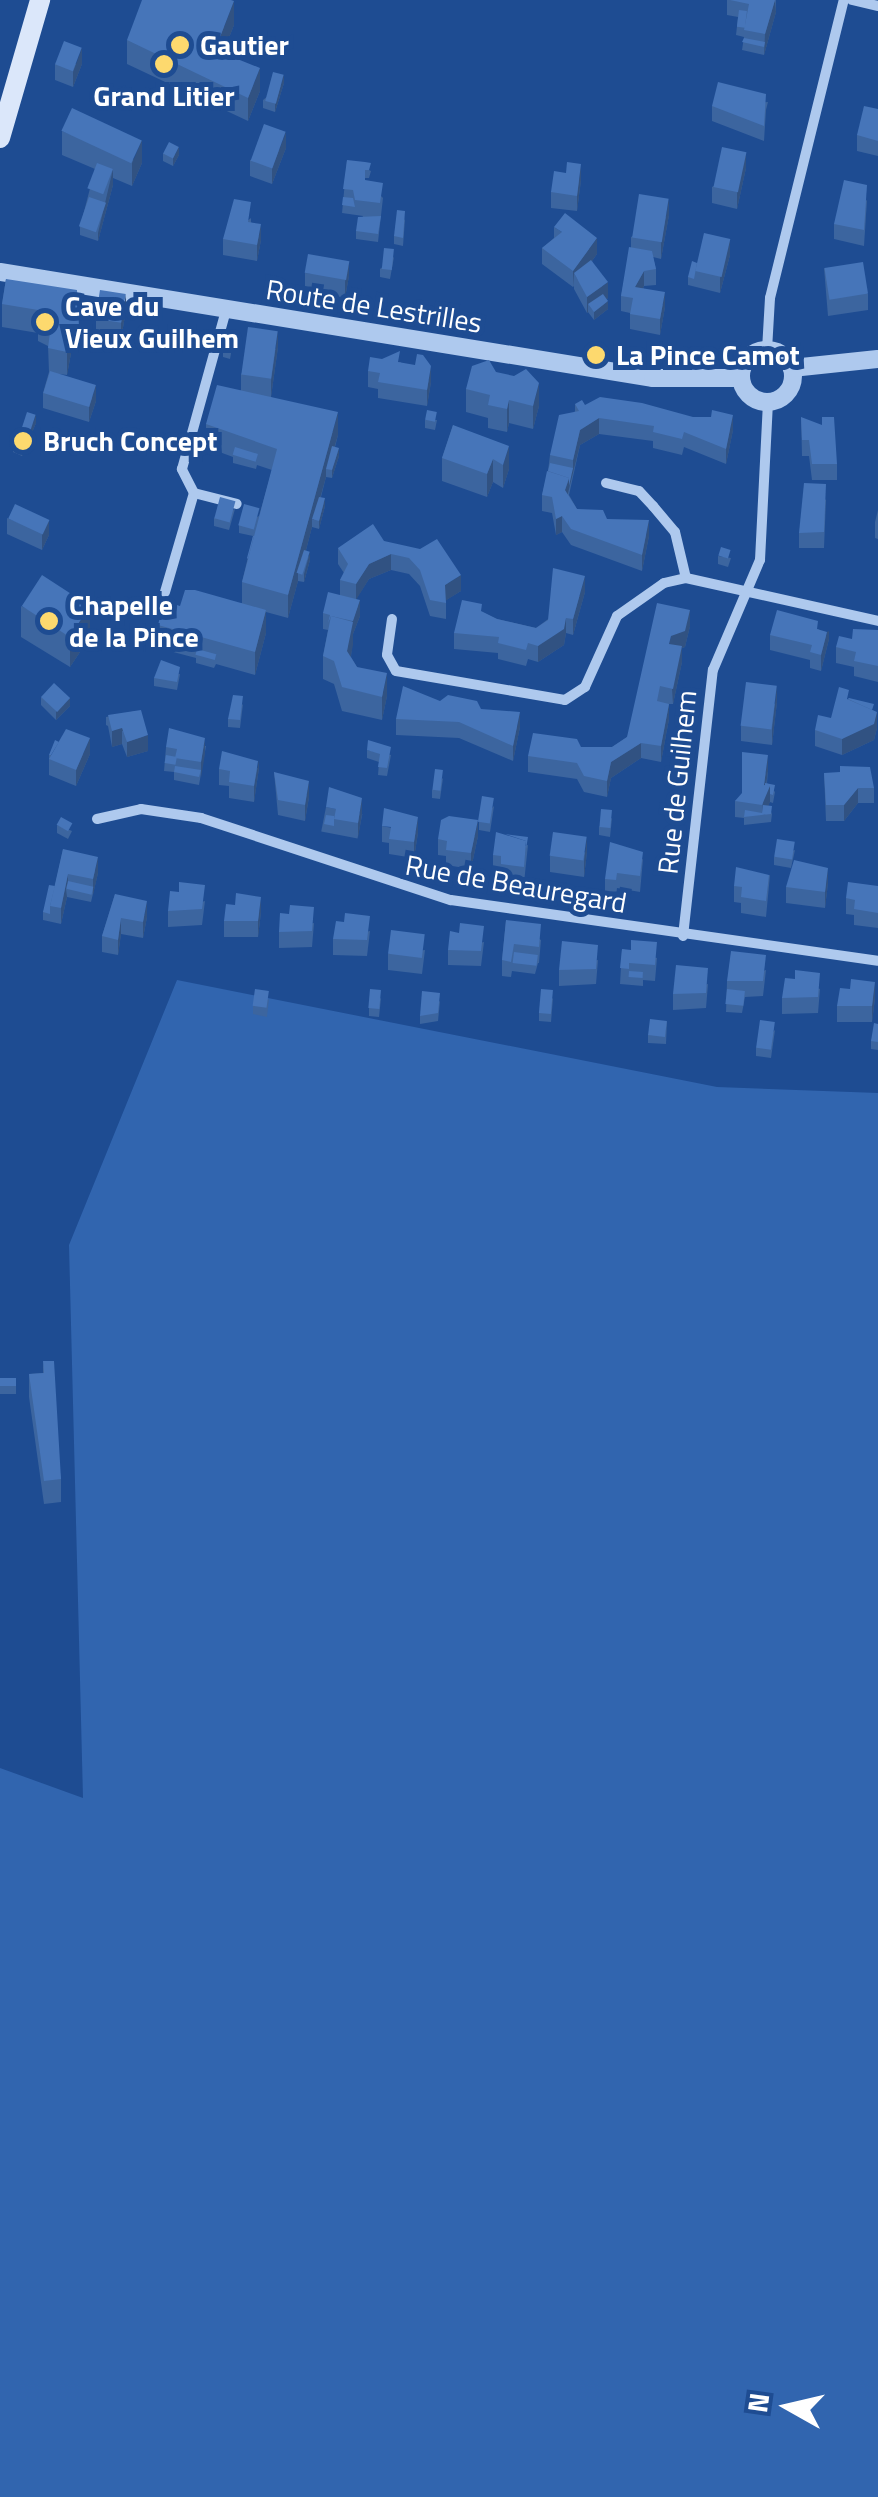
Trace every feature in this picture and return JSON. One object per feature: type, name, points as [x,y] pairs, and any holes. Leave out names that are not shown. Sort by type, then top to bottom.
[{"type":"main road","points":[[0,138],[40,0]]},
{"type":"street","points":[[767,350],[770,298],[844,0]]},
{"type":"street","points":[[852,0],[878,6]]},
{"type":"street","name":"Route de Lestrilles","points":[[0,272],[653,378],[741,378]]},
{"type":"street","points":[[165,592],[194,493],[182,469],[226,310]]},
{"type":"street","points":[[767,350],[792,368],[878,359]]},
{"type":"street","points":[[767,350],[745,362],[741,378],[746,393],[768,403],[786,396],[792,368]]},
{"type":"street","name":"Rue de Guilhem","points":[[682,936],[713,670],[751,590],[765,505],[768,403]]},
{"type":"street","points":[[606,483],[638,491],[654,506],[674,532],[686,578]]},
{"type":"street","points":[[194,493],[237,504]]},
{"type":"street","points":[[392,619],[387,655],[396,671],[565,700],[586,687],[617,616],[664,584],[686,578],[878,621]]},
{"type":"street","name":"Rue de Beauregard","points":[[97,819],[141,809],[201,818],[451,900],[878,961]]},
{"type":"shaded area","points":[[177,980],[717,1087],[878,1093],[878,2497],[0,2497],[0,1768],[83,1798],[69,1245]]},
{"type":"building","name":"Gautier","points":[[142,0],[234,1],[215,50],[260,68],[248,98],[127,40]]},
{"type":"building","points":[[730,0],[775,0],[765,34],[744,30],[749,4]]},
{"type":"building","points":[[739,10],[747,11],[745,28],[737,27]]},
{"type":"building","points":[[744,38],[765,42],[764,47],[742,42]]},
{"type":"building","points":[[64,41],[82,48],[73,71],[55,64]]},
{"type":"building","points":[[273,72],[284,75],[276,104],[265,101]]},
{"type":"building","points":[[718,82],[766,94],[764,126],[712,106]]},
{"type":"building","points":[[864,106],[878,109],[878,141],[857,135]]},
{"type":"building","points":[[72,108],[142,141],[131,163],[61,131]]},
{"type":"building","points":[[264,124],[286,132],[272,169],[251,161]]},
{"type":"building","points":[[169,142],[179,147],[173,159],[163,154]]},
{"type":"building","points":[[722,147],[746,152],[738,192],[713,187]]},
{"type":"building","points":[[347,160],[365,162],[365,180],[383,183],[380,203],[355,200],[353,190],[343,189]]},
{"type":"building","points":[[567,162],[581,164],[577,196],[551,192],[554,171],[566,173]]},
{"type":"building","points":[[97,163],[113,169],[103,194],[87,188]]},
{"type":"building","points":[[844,180],[867,185],[864,230],[834,224]]},
{"type":"building","points":[[639,194],[669,199],[662,242],[632,237]]},
{"type":"building","points":[[89,197],[106,203],[96,232],[79,226]]},
{"type":"building","points":[[343,197],[353,198],[355,207],[342,205]]},
{"type":"building","points":[[234,199],[251,202],[248,222],[261,224],[257,245],[223,239]]},
{"type":"building","points":[[397,210],[405,211],[403,238],[394,236]]},
{"type":"building","points":[[565,213],[597,238],[573,271],[542,248],[562,232],[554,227]]},
{"type":"building","points":[[381,216],[378,234],[356,231],[358,217]]},
{"type":"building","points":[[704,233],[730,239],[722,277],[695,271]]},
{"type":"building","points":[[629,247],[652,251],[656,269],[644,271],[635,287],[665,292],[660,319],[630,314],[633,298],[621,296]]},
{"type":"building","points":[[384,248],[394,249],[392,270],[382,269]]},
{"type":"building","points":[[308,254],[349,261],[346,280],[305,273]]},
{"type":"building","points":[[591,260],[608,282],[587,297],[574,273]]},
{"type":"building","points":[[692,261],[697,263],[694,279],[688,277]]},
{"type":"building","points":[[863,262],[868,294],[829,300],[824,268]]},
{"type":"building","points":[[6,279],[77,290],[79,326],[72,325],[67,352],[48,348],[51,324],[38,318],[38,310],[2,304]]},
{"type":"building","points":[[100,290],[126,294],[121,323],[95,319]]},
{"type":"building","points":[[603,294],[608,301],[594,312],[588,304]]},
{"type":"building","points":[[248,327],[278,331],[271,379],[241,375]]},
{"type":"building","points":[[226,339],[232,340],[230,351],[223,349]]},
{"type":"building","points":[[400,351],[398,362],[415,365],[417,354],[423,355],[431,366],[427,390],[378,382],[380,373],[368,371],[370,357],[382,359]]},
{"type":"building","points":[[489,360],[496,372],[514,376],[526,369],[539,383],[533,406],[509,400],[507,409],[488,405],[490,395],[466,389],[472,366]]},
{"type":"building","points":[[50,371],[96,385],[89,407],[43,393]]},
{"type":"building","points":[[217,385],[338,412],[288,595],[242,582],[277,449],[206,424]]},
{"type":"building","points":[[600,397],[693,417],[711,417],[712,410],[733,415],[726,449],[684,432],[682,439],[653,432],[654,426],[599,418],[580,430],[573,460],[550,455],[559,415],[579,411],[575,404],[582,400],[585,405]]},
{"type":"building","points":[[427,410],[437,412],[435,422],[425,420]]},
{"type":"building","points":[[27,412],[36,415],[25,448],[16,445]]},
{"type":"building","points":[[801,417],[822,425],[822,417],[834,417],[837,464],[812,464],[809,440],[802,440]]},
{"type":"building","points":[[453,425],[509,446],[503,465],[493,459],[487,474],[442,458]]},
{"type":"building","points":[[332,446],[339,448],[332,470],[326,469]]},
{"type":"building","points":[[235,447],[258,454],[256,462],[233,455]]},
{"type":"building","points":[[550,463],[573,468],[569,486],[569,478],[548,471]]},
{"type":"building","points":[[547,471],[569,478],[565,490],[577,509],[603,510],[607,519],[649,520],[642,555],[571,529],[562,516],[556,519],[552,497],[542,495]]},
{"type":"building","points":[[804,483],[826,484],[824,532],[799,533]]},
{"type":"building","points":[[220,497],[235,501],[230,522],[214,518]]},
{"type":"building","points":[[319,497],[325,498],[319,521],[312,519]]},
{"type":"building","points":[[15,504],[49,520],[43,535],[8,519]]},
{"type":"building","points":[[244,504],[259,508],[254,529],[238,525]]},
{"type":"building","points":[[373,524],[384,541],[420,549],[437,539],[461,575],[445,585],[446,603],[430,600],[420,570],[409,558],[391,554],[369,564],[356,584],[340,580],[348,564],[338,548]]},
{"type":"building","points":[[721,547],[731,550],[728,559],[718,556]]},
{"type":"building","points":[[304,550],[310,552],[302,575],[297,573]]},
{"type":"building","points":[[553,568],[585,576],[573,619],[566,618],[564,629],[538,646],[528,643],[526,650],[498,643],[499,637],[454,633],[462,600],[482,604],[481,611],[497,619],[536,628],[548,620]]},
{"type":"building","points":[[42,575],[90,606],[70,637],[22,606]]},
{"type":"building","points":[[185,590],[266,610],[255,652],[158,625],[164,601],[180,606]]},
{"type":"building","points":[[328,592],[360,600],[353,621],[331,616],[328,623],[330,615],[323,613]]},
{"type":"building","points":[[657,603],[690,610],[685,631],[671,636],[669,644],[682,646],[673,689],[660,686],[657,701],[669,704],[661,746],[641,743],[611,762],[607,781],[584,776],[577,763],[528,756],[533,733],[577,739],[581,747],[612,747],[627,737]]},
{"type":"building","points":[[777,610],[818,621],[817,629],[827,632],[821,655],[810,652],[812,645],[770,635]]},
{"type":"building","points":[[331,616],[353,622],[347,651],[357,667],[387,673],[382,697],[342,687],[334,661],[323,656]]},
{"type":"building","points":[[853,629],[878,630],[878,666],[854,661],[856,652],[836,647],[839,636],[852,639]]},
{"type":"building","points":[[197,649],[216,654],[215,660],[195,655]]},
{"type":"building","points":[[161,660],[180,667],[177,682],[154,678]]},
{"type":"building","points":[[746,682],[777,686],[771,729],[741,726]]},
{"type":"building","points":[[54,683],[70,698],[57,712],[41,697]]},
{"type":"building","points":[[403,686],[440,701],[448,695],[477,701],[481,709],[520,712],[513,746],[459,722],[396,719]]},
{"type":"building","points":[[839,687],[849,690],[847,699],[877,712],[874,724],[842,739],[815,730],[818,715],[831,718]]},
{"type":"building","points":[[233,695],[243,696],[240,720],[228,719]]},
{"type":"building","points":[[848,699],[874,704],[872,710]]},
{"type":"building","points":[[141,710],[148,735],[127,742],[122,728],[112,731],[108,715]]},
{"type":"building","points":[[169,728],[205,738],[201,762],[175,758],[177,749],[166,747]]},
{"type":"building","points":[[66,729],[90,738],[76,770],[49,759]]},
{"type":"building","points":[[368,740],[391,747],[387,768],[378,767],[380,754],[367,750]]},
{"type":"building","points":[[222,751],[258,761],[254,786],[229,782],[230,771],[219,769]]},
{"type":"building","points":[[742,752],[768,755],[764,785],[770,786],[762,805],[735,801],[742,793]]},
{"type":"building","points":[[166,755],[177,757],[175,765],[165,763]]},
{"type":"building","points":[[175,766],[201,770],[199,777],[174,772]]},
{"type":"building","points":[[840,766],[870,767],[874,788],[858,788],[844,805],[826,805],[824,773],[840,772]]},
{"type":"building","points":[[435,769],[443,770],[440,791],[432,790]]},
{"type":"building","points":[[274,772],[309,781],[305,805],[278,800]]},
{"type":"building","points":[[329,787],[362,798],[358,823],[334,819],[336,809],[326,807]]},
{"type":"building","points":[[482,796],[494,798],[490,824],[478,822]]},
{"type":"building","points":[[763,805],[772,806],[771,814],[744,817],[745,810],[762,813]]},
{"type":"building","points":[[384,808],[418,817],[414,842],[389,839],[391,827],[382,826]]},
{"type":"building","points":[[601,809],[612,810],[610,828],[599,827]]},
{"type":"building","points":[[326,815],[334,816],[334,826],[324,824]]},
{"type":"building","points":[[449,816],[478,820],[471,853],[446,850],[447,841],[438,839],[441,820]]},
{"type":"building","points":[[61,817],[72,823],[68,831],[57,825]]},
{"type":"building","points":[[496,832],[526,841],[524,867],[501,864],[501,856],[493,855]]},
{"type":"building","points":[[553,832],[587,837],[583,860],[550,856]]},
{"type":"building","points":[[777,839],[795,842],[792,860],[774,857]]},
{"type":"building","points":[[610,842],[643,852],[640,876],[617,873],[616,880],[605,879]]},
{"type":"building","points":[[63,849],[98,857],[93,879],[68,874],[61,908],[50,906]]},
{"type":"building","points":[[794,860],[828,868],[825,892],[786,887]]},
{"type":"building","points":[[736,867],[769,875],[766,901],[741,897],[742,887],[734,886]]},
{"type":"building","points":[[68,881],[93,887],[92,895],[66,889]]},
{"type":"building","points":[[179,882],[205,885],[202,909],[168,911],[170,891],[179,892]]},
{"type":"building","points":[[848,882],[878,886],[878,913],[854,909],[855,900],[846,898]]},
{"type":"building","points":[[49,885],[55,886],[50,914],[43,912]]},
{"type":"building","points":[[236,893],[261,897],[258,921],[224,921],[226,904],[235,905]]},
{"type":"building","points":[[115,894],[147,901],[143,922],[121,918],[118,940],[102,936]]},
{"type":"building","points":[[290,905],[314,907],[312,931],[279,932],[280,913],[289,914]]},
{"type":"building","points":[[345,913],[370,916],[367,940],[333,939],[336,921],[344,922]]},
{"type":"building","points":[[506,920],[541,924],[539,947],[514,944],[511,962],[502,960]]},
{"type":"building","points":[[460,923],[484,926],[481,951],[448,950],[450,931],[459,933]]},
{"type":"building","points":[[391,930],[425,934],[422,958],[388,954]]},
{"type":"building","points":[[631,940],[657,942],[655,965],[629,963],[629,969],[620,968],[622,949],[631,950]]},
{"type":"building","points":[[562,941],[598,945],[596,969],[559,970]]},
{"type":"building","points":[[731,951],[766,955],[763,981],[727,981]]},
{"type":"building","points":[[514,952],[538,955],[536,966],[513,963]]},
{"type":"building","points":[[676,965],[708,968],[706,993],[673,994]]},
{"type":"building","points":[[795,970],[820,973],[818,997],[782,998],[785,978],[795,979]]},
{"type":"building","points":[[629,971],[643,972],[643,978],[629,977]]},
{"type":"building","points":[[851,979],[875,982],[872,1006],[837,1006],[840,988],[850,989]]},
{"type":"building","points":[[255,989],[269,991],[266,1008],[253,1006]]},
{"type":"building","points":[[370,989],[381,990],[379,1009],[368,1008]]},
{"type":"building","points":[[541,989],[553,990],[551,1014],[539,1013]]},
{"type":"building","points":[[727,989],[745,991],[743,1006],[725,1004]]},
{"type":"building","points":[[422,991],[440,993],[438,1013],[420,1016]]},
{"type":"building","points":[[650,1019],[667,1021],[665,1037],[648,1035]]},
{"type":"building","points":[[760,1020],[775,1022],[771,1050],[756,1048]]},
{"type":"building","points":[[874,1023],[878,1024],[878,1042],[871,1041]]},
{"type":"building","points":[[43,1361],[54,1361],[61,1479],[44,1481],[29,1374],[44,1373]]},
{"type":"building","points":[[0,1378],[16,1378],[16,1386],[0,1386]]},
{"type":"place","name":"Gautier","points":[[180,45]]},
{"type":"place","name":"Grand Litier","points":[[164,64]]},
{"type":"place","name":"Cave du Vieux Guilhem","points":[[45,322]]},
{"type":"place","name":"La Pince Camot","points":[[596,355]]},
{"type":"place","name":"Bruch Concept","points":[[23,441]]},
{"type":"place","name":"Chapelle de la Pince","points":[[49,621]]}]
